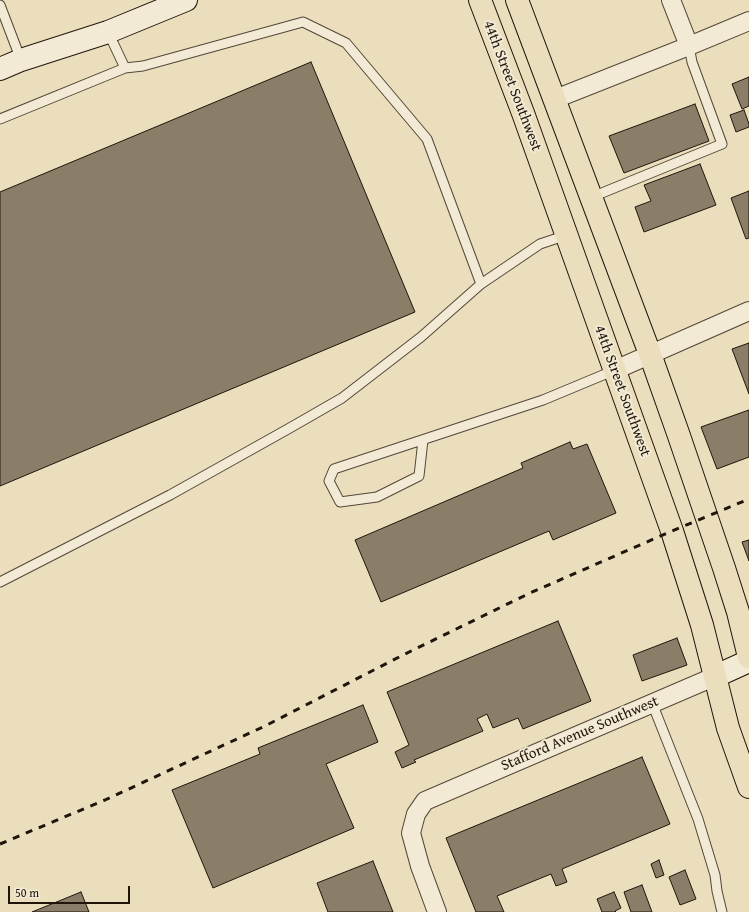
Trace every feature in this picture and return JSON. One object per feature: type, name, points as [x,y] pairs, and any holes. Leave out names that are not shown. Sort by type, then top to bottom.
[{"type":"main road","name":"44th Street Southwest","points":[[480,0],[523,113],[672,531],[702,625],[728,728],[749,787]]},
{"type":"main road","points":[[517,0],[650,354],[724,568],[738,612],[749,657]]},
{"type":"street","points":[[0,69],[21,60],[108,32],[186,0]]},
{"type":"street","points":[[671,0],[689,46]]},
{"type":"street","points":[[555,99],[749,21]]},
{"type":"street","points":[[615,370],[749,311]]},
{"type":"street","name":"Stafford Avenue Southwest","points":[[437,912],[420,866],[411,833],[416,814],[425,802],[749,661]]},
{"type":"lane","points":[[0,5],[21,60]]},
{"type":"lane","points":[[0,119],[125,68],[143,66],[303,22],[346,43],[427,139],[481,284]]},
{"type":"lane","points":[[108,32],[125,68]]},
{"type":"lane","points":[[591,198],[722,144],[692,62],[689,46]]},
{"type":"lane","points":[[0,582],[170,495],[342,398],[421,337],[481,284],[540,244],[566,234]]},
{"type":"lane","points":[[423,440],[419,476],[377,497],[340,502],[330,481],[334,469],[543,400],[615,370]]},
{"type":"lane","points":[[652,703],[698,819],[715,875],[722,912]]},
{"type":"building","points":[[311,62],[415,312],[0,486],[0,192]]},
{"type":"building","points":[[749,77],[749,106],[742,109],[732,84]]},
{"type":"building","points":[[695,104],[709,141],[624,173],[609,136]]},
{"type":"building","points":[[744,110],[749,127],[736,132],[730,115]]},
{"type":"building","points":[[700,164],[716,205],[644,232],[635,207],[651,201],[644,185]]},
{"type":"building","points":[[749,191],[749,238],[746,239],[731,198]]},
{"type":"building","points":[[749,343],[749,394],[732,349]]},
{"type":"building","points":[[749,410],[749,457],[717,469],[701,427]]},
{"type":"building","points":[[570,442],[573,449],[587,444],[616,513],[553,540],[549,531],[381,602],[355,540],[523,468],[521,463]]},
{"type":"building","points":[[749,540],[749,561],[742,542]]},
{"type":"building","points":[[558,621],[591,701],[523,729],[518,718],[493,728],[487,714],[477,719],[483,731],[414,760],[416,762],[402,768],[395,752],[409,745],[387,692]]},
{"type":"building","points":[[677,638],[687,665],[642,681],[633,655]]},
{"type":"building","points":[[363,705],[378,742],[326,764],[354,828],[213,888],[172,790],[260,754],[258,748]]},
{"type":"building","points":[[642,757],[670,824],[562,869],[567,882],[556,886],[551,874],[497,896],[504,912],[476,912],[446,838]]},
{"type":"building","points":[[659,860],[664,875],[656,878],[651,864]]},
{"type":"building","points":[[373,861],[393,912],[328,912],[317,883]]},
{"type":"building","points":[[685,870],[696,899],[680,905],[669,877]]},
{"type":"building","points":[[642,885],[652,912],[631,912],[624,892]]},
{"type":"building","points":[[81,892],[89,912],[32,912]]},
{"type":"building","points":[[614,892],[621,908],[615,911],[616,912],[602,912],[597,899]]},
{"type":"railway","points":[[0,844],[105,800],[265,726],[403,655],[530,593],[749,499]]}]
